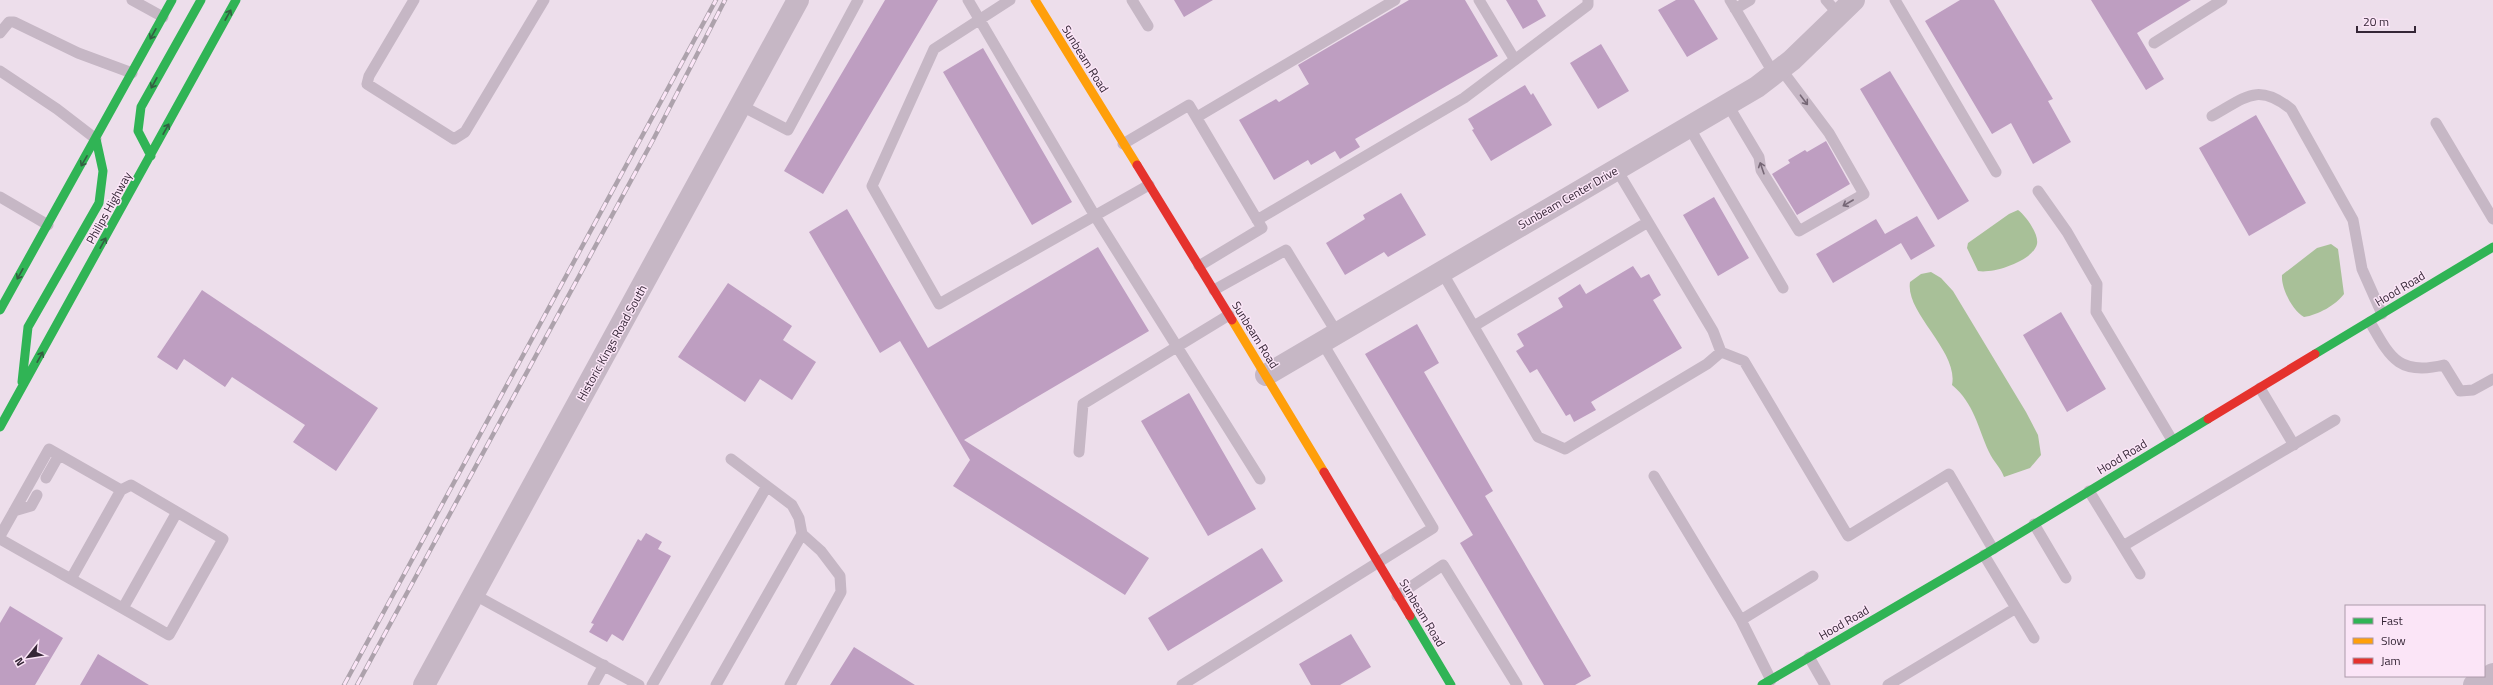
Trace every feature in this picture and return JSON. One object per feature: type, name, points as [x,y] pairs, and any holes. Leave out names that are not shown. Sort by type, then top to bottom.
[{"type":"street","points":[[0,310],[172,0]]},
{"type":"street","points":[[151,156],[142,142],[138,131],[141,107],[201,0]]},
{"type":"street","name":"Philips Highway","points":[[0,427],[22,390],[236,0]]},
{"type":"street","name":"Historic Kings Road South","points":[[424,685],[475,595],[681,218],[740,105],[798,0]]},
{"type":"street","name":"Sunbeam Road","points":[[1035,0],[1266,375],[1451,685]]},
{"type":"street","name":"Sunbeam Center Drive","points":[[1266,375],[1728,105],[1777,71],[1840,5]]},
{"type":"street","points":[[22,390],[28,327],[99,203],[103,181],[103,158],[96,139]]},
{"type":"street","name":"Hood Road","points":[[1767,682],[2090,491],[2493,247]]},
{"type":"street","points":[[2474,685],[2493,674]]},
{"type":"lane","points":[[132,0],[163,17]]},
{"type":"lane","points":[[414,0],[369,76],[367,84],[454,139],[465,132],[544,0]]},
{"type":"lane","points":[[740,105],[788,130],[858,0]]},
{"type":"lane","points":[[968,0],[1095,216],[1179,348],[1260,480]]},
{"type":"lane","points":[[1010,0],[934,49],[872,186],[939,304],[1149,185]]},
{"type":"lane","points":[[1132,0],[1148,26]]},
{"type":"lane","points":[[1197,117],[1395,0]]},
{"type":"lane","points":[[1479,0],[1515,60]]},
{"type":"lane","points":[[1257,220],[1464,98],[1588,6],[1588,0]]},
{"type":"lane","points":[[1728,105],[1759,156],[1761,170],[1799,231],[1864,194],[1829,134],[1777,71],[1733,4],[1750,0]]},
{"type":"lane","points":[[1895,0],[1996,172]]},
{"type":"lane","points":[[2154,43],[2222,0]]},
{"type":"lane","points":[[0,33],[9,22],[14,22],[78,53],[132,73]]},
{"type":"lane","points":[[0,70],[57,109],[96,139]]},
{"type":"lane","points":[[2212,116],[2252,94],[2274,96],[2291,109],[2353,220],[2362,269],[2382,314]]},
{"type":"lane","points":[[1123,144],[1189,104],[1262,228],[1199,266]]},
{"type":"lane","points":[[2436,123],[2493,219]]},
{"type":"lane","points":[[1689,127],[1783,288]]},
{"type":"lane","points":[[1617,170],[1714,331],[1721,352]]},
{"type":"lane","points":[[2038,191],[2067,232],[2097,284],[2096,312],[2172,440]]},
{"type":"lane","points":[[0,197],[48,224]]},
{"type":"lane","points":[[1474,326],[1648,222]]},
{"type":"lane","points":[[1182,685],[1433,528],[1329,337],[1286,250],[1214,290]]},
{"type":"lane","points":[[1442,272],[1538,437],[1564,449],[1707,364],[1721,352]]},
{"type":"lane","points":[[1079,452],[1083,404],[1179,348],[1229,315]]},
{"type":"lane","points":[[2370,322],[2392,358],[2408,366],[2425,370],[2444,365],[2460,390],[2473,390],[2493,379]]},
{"type":"lane","points":[[1721,352],[1744,361],[1848,536],[1948,474],[2016,608],[2034,638]]},
{"type":"lane","points":[[2260,388],[2294,445]]},
{"type":"lane","points":[[2123,546],[2335,420]]},
{"type":"lane","points":[[71,579],[121,490],[132,486],[223,539],[169,635],[123,608],[71,579],[0,538],[49,449],[121,490]]},
{"type":"lane","points":[[46,478],[59,454]]},
{"type":"lane","points":[[731,459],[792,505],[799,518],[802,534],[821,551],[840,576],[841,592],[790,685]]},
{"type":"lane","points":[[1654,476],[1741,620],[1767,682]]},
{"type":"lane","points":[[652,685],[768,486]]},
{"type":"lane","points":[[2090,491],[2140,574]]},
{"type":"lane","points":[[14,511],[32,506],[37,495]]},
{"type":"lane","points":[[123,608],[177,512]]},
{"type":"lane","points":[[2034,524],[2066,578]]},
{"type":"lane","points":[[716,685],[802,534]]},
{"type":"lane","points":[[1397,596],[1444,565],[1517,685]]},
{"type":"lane","points":[[1741,620],[1813,576]]},
{"type":"lane","points":[[475,595],[639,685]]},
{"type":"lane","points":[[1888,685],[2016,608]]},
{"type":"lane","points":[[1809,658],[1825,685]]},
{"type":"lane","points":[[593,685],[604,665]]},
{"type":"shaded area","points":[[2018,210],[2025,216],[2036,235],[2037,244],[2034,250],[2021,261],[2012,265],[1993,270],[1978,271],[1967,248],[1968,243],[2009,214]]},
{"type":"shaded area","points":[[2331,244],[2338,249],[2344,294],[2326,309],[2304,317],[2295,309],[2288,298],[2283,286],[2282,275],[2317,248]]},
{"type":"shaded area","points":[[1931,272],[1941,278],[1953,291],[2026,412],[2038,435],[2041,455],[2030,468],[2004,477],[1989,452],[1975,416],[1966,400],[1952,385],[1952,372],[1948,359],[1915,306],[1911,294],[1910,282],[1921,274]]},
{"type":"building","points":[[885,0],[938,0],[823,194],[784,171]]},
{"type":"building","points":[[1174,0],[1213,0],[1184,17]]},
{"type":"building","points":[[1409,0],[1465,0],[1498,56],[1355,139],[1360,147],[1340,159],[1335,151],[1311,165],[1308,160],[1274,180],[1239,120],[1276,99],[1279,102],[1309,84],[1298,65]]},
{"type":"building","points":[[1506,0],[1537,0],[1546,16],[1523,29]]},
{"type":"building","points":[[1676,0],[1694,0],[1718,39],[1687,57],[1658,10]]},
{"type":"building","points":[[1960,0],[1994,0],[2053,99],[2048,101],[2071,142],[2033,164],[2011,123],[1992,134],[1925,21]]},
{"type":"building","points":[[2091,0],[2191,0],[2137,33],[2164,79],[2146,90]]},
{"type":"building","points":[[1601,44],[1629,91],[1598,109],[1570,63]]},
{"type":"building","points":[[983,48],[1072,202],[1032,225],[943,72]]},
{"type":"building","points":[[1890,71],[1969,201],[1938,220],[1860,89]]},
{"type":"building","points":[[1525,85],[1531,95],[1533,93],[1552,125],[1491,161],[1472,130],[1474,129],[1468,119]]},
{"type":"building","points":[[2256,115],[2306,203],[2249,236],[2199,148]]},
{"type":"building","points":[[1826,141],[1850,184],[1797,215],[1772,174],[1790,163],[1788,160],[1805,150],[1807,152]]},
{"type":"building","points":[[1401,193],[1426,235],[1388,257],[1384,252],[1345,275],[1326,243],[1365,219],[1363,215]]},
{"type":"building","points":[[1714,197],[1749,258],[1718,276],[1683,215]]},
{"type":"building","points":[[847,209],[928,348],[1098,247],[1149,331],[964,440],[1149,558],[1125,595],[953,486],[970,460],[900,341],[880,353],[809,232]]},
{"type":"building","points":[[1917,216],[1935,246],[1911,260],[1901,243],[1833,283],[1816,254],[1876,219],[1885,234]]},
{"type":"building","points":[[1633,266],[1641,278],[1649,274],[1661,295],[1653,300],[1682,348],[1591,402],[1596,410],[1574,422],[1570,414],[1566,416],[1537,369],[1530,373],[1516,351],[1524,346],[1517,334],[1563,307],[1558,298],[1580,284],[1586,294]]},
{"type":"building","points":[[728,283],[792,326],[783,340],[816,362],[792,400],[760,379],[745,402],[678,357]]},
{"type":"building","points":[[202,290],[378,408],[336,471],[293,442],[305,425],[232,377],[225,387],[184,359],[177,370],[157,357]]},
{"type":"building","points":[[2061,312],[2106,389],[2067,412],[2023,335]]},
{"type":"building","points":[[1417,324],[1439,363],[1424,372],[1493,491],[1485,496],[1591,676],[1575,685],[1544,685],[1460,543],[1473,535],[1365,354]]},
{"type":"building","points":[[1189,393],[1256,509],[1208,536],[1141,421]]},
{"type":"building","points":[[646,533],[662,542],[658,549],[671,556],[623,641],[612,634],[607,642],[589,632],[594,624],[591,623],[638,539],[641,541]]},
{"type":"building","points":[[1262,548],[1283,581],[1168,651],[1148,618]]},
{"type":"building","points":[[10,606],[63,638],[35,685],[0,685],[0,623]]},
{"type":"building","points":[[1351,634],[1371,667],[1340,685],[1311,685],[1299,664]]},
{"type":"building","points":[[854,647],[915,685],[830,685]]},
{"type":"building","points":[[98,654],[149,685],[80,685]]},
{"type":"railway","points":[[344,685],[716,0]]},
{"type":"railway","points":[[357,685],[653,140],[725,0]]},
{"type":"traffic: fast","points":[[0,310],[172,0]]},
{"type":"traffic: fast","points":[[151,156],[138,131],[141,107],[201,0]]},
{"type":"traffic: fast","points":[[0,427],[236,0]]},
{"type":"traffic: fast","points":[[22,382],[28,327],[99,203],[103,171],[96,139]]},
{"type":"traffic: fast","points":[[2315,354],[2493,247]]},
{"type":"traffic: fast","points":[[1762,685],[1984,555],[2208,419]]},
{"type":"traffic: fast","points":[[1410,616],[1451,685]]},
{"type":"traffic: slow","points":[[1035,0],[1137,165]]},
{"type":"traffic: slow","points":[[1232,320],[1324,472]]},
{"type":"traffic: jam","points":[[1137,165],[1232,320]]},
{"type":"traffic: jam","points":[[2208,419],[2315,354]]},
{"type":"traffic: jam","points":[[1324,472],[1410,616]]}]
